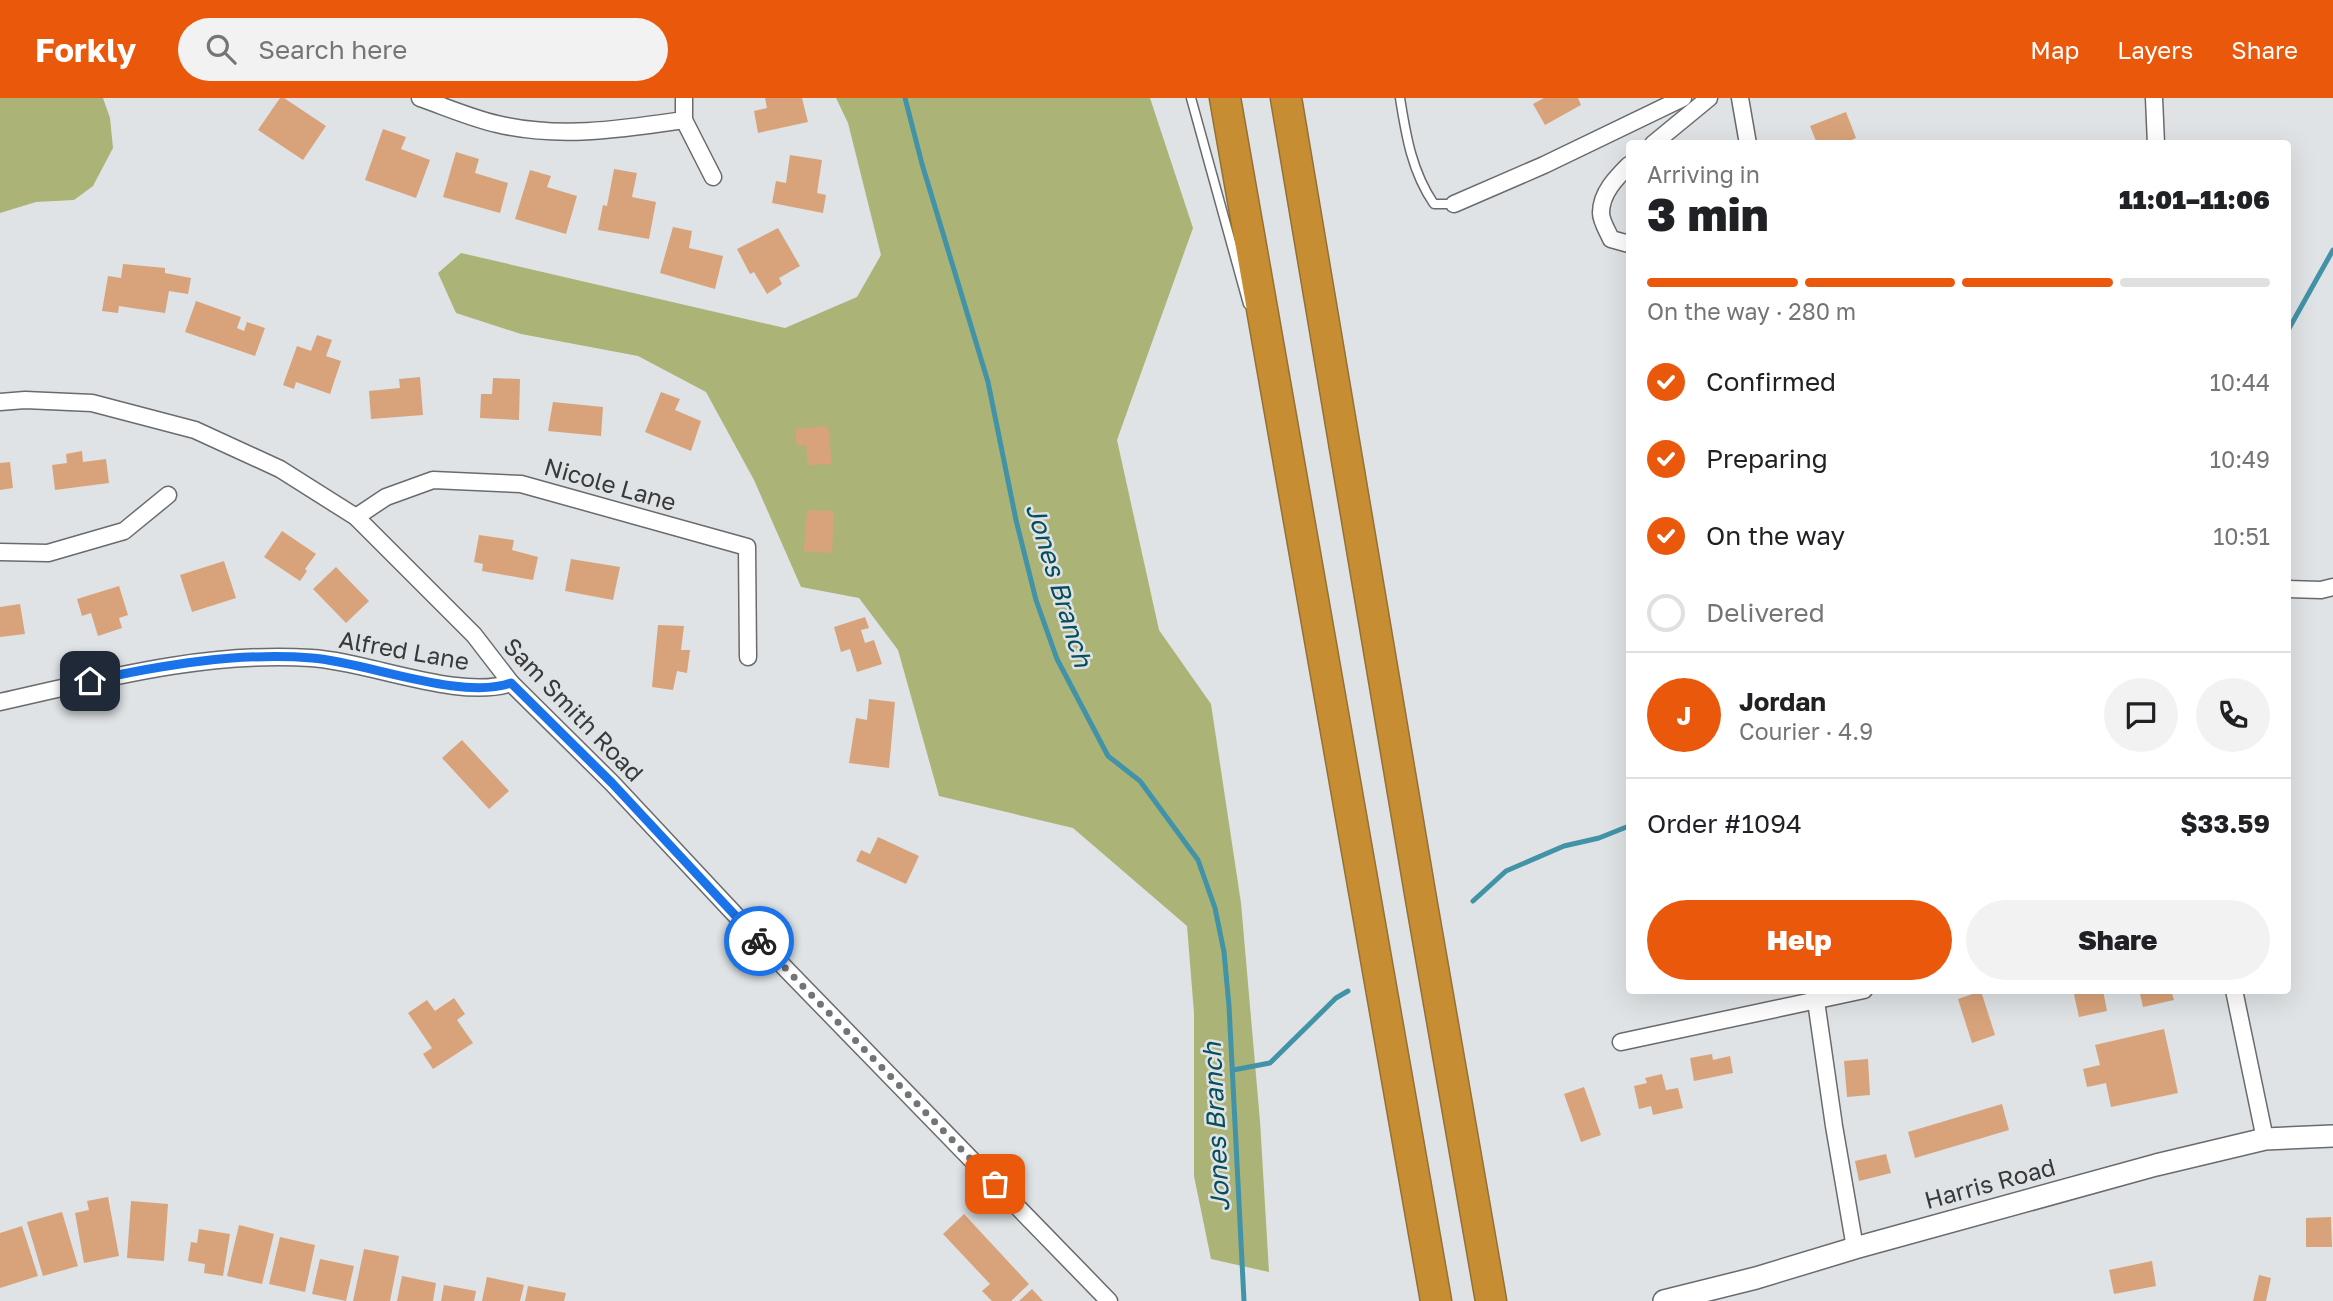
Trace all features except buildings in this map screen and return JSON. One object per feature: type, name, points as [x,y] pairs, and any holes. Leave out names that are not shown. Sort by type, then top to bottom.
[{"type":"highway","points":[[1225,98],[1436,1297]]},
{"type":"highway","points":[[1286,98],[1420,899],[1489,1289]]},
{"type":"street","points":[[421,98],[497,124],[549,132],[601,132],[684,120]]},
{"type":"street","points":[[684,98],[684,120],[713,177]]},
{"type":"street","points":[[1454,204],[1544,165],[1684,98]]},
{"type":"street","points":[[1658,140],[1709,98]]},
{"type":"street","points":[[1740,98],[1747,140]]},
{"type":"street","points":[[2154,98],[2156,140]]},
{"type":"street","points":[[1626,168],[1612,182],[1601,215],[1611,239],[1626,243]]},
{"type":"street","name":"Sam Smith Road","points":[[0,402],[92,403],[195,430],[280,469],[356,517],[474,635],[511,683],[612,783],[786,969],[1109,1301]]},
{"type":"street","name":"Nicole Lane","points":[[356,517],[386,497],[433,480],[521,484],[747,547],[748,657]]},
{"type":"street","points":[[0,552],[48,553],[124,531],[168,495]]},
{"type":"street","points":[[2291,589],[2321,590],[2333,587]]},
{"type":"street","name":"Alfred Lane","points":[[0,702],[113,676],[223,659],[313,658],[456,686],[500,687],[511,683]]},
{"type":"street","points":[[1621,1042],[1847,994]]},
{"type":"street","points":[[2235,994],[2265,1139]]},
{"type":"street","points":[[1816,1001],[1834,1126],[1856,1248]]},
{"type":"street","name":"Harris Road","points":[[1664,1301],[1704,1296],[1856,1248],[2149,1167],[2265,1139],[2333,1136]]},
{"type":"lane","points":[[1191,98],[1252,318]]},
{"type":"lane","points":[[1399,98],[1413,163],[1423,188],[1434,204],[1454,204]]},
{"type":"lane","points":[[1257,330],[1275,380]]},
{"type":"green space","points":[[0,98],[103,98],[110,118],[113,148],[93,186],[74,200],[36,202],[0,213]]},
{"type":"green space","points":[[836,98],[1150,98],[1193,228],[1117,440],[1159,630],[1211,704],[1241,903],[1260,1121],[1269,1272],[1211,1259],[1194,1176],[1194,1013],[1187,926],[1073,828],[939,796],[898,650],[859,598],[801,587],[754,480],[706,392],[638,356],[521,334],[456,313],[438,273],[461,253],[785,328],[857,297],[881,255],[848,123]]},
{"type":"waterway","name":"Jones Branch","points":[[905,98],[922,164],[988,382],[1016,520],[1036,600],[1057,659],[1108,756],[1140,781],[1198,860],[1215,908],[1224,952],[1229,1006],[1244,1301]]},
{"type":"waterway","points":[[2291,325],[2333,250]]},
{"type":"waterway","points":[[1473,901],[1506,871],[1564,846],[1599,838],[1626,827]]},
{"type":"waterway","points":[[1233,1070],[1270,1063],[1336,998],[1348,991]]},
{"type":"way so far","points":[[759,941],[995,1184]]},
{"type":"route","points":[[90,681],[223,659],[313,658],[456,686],[500,687],[511,683],[612,783],[759,941]]}]
